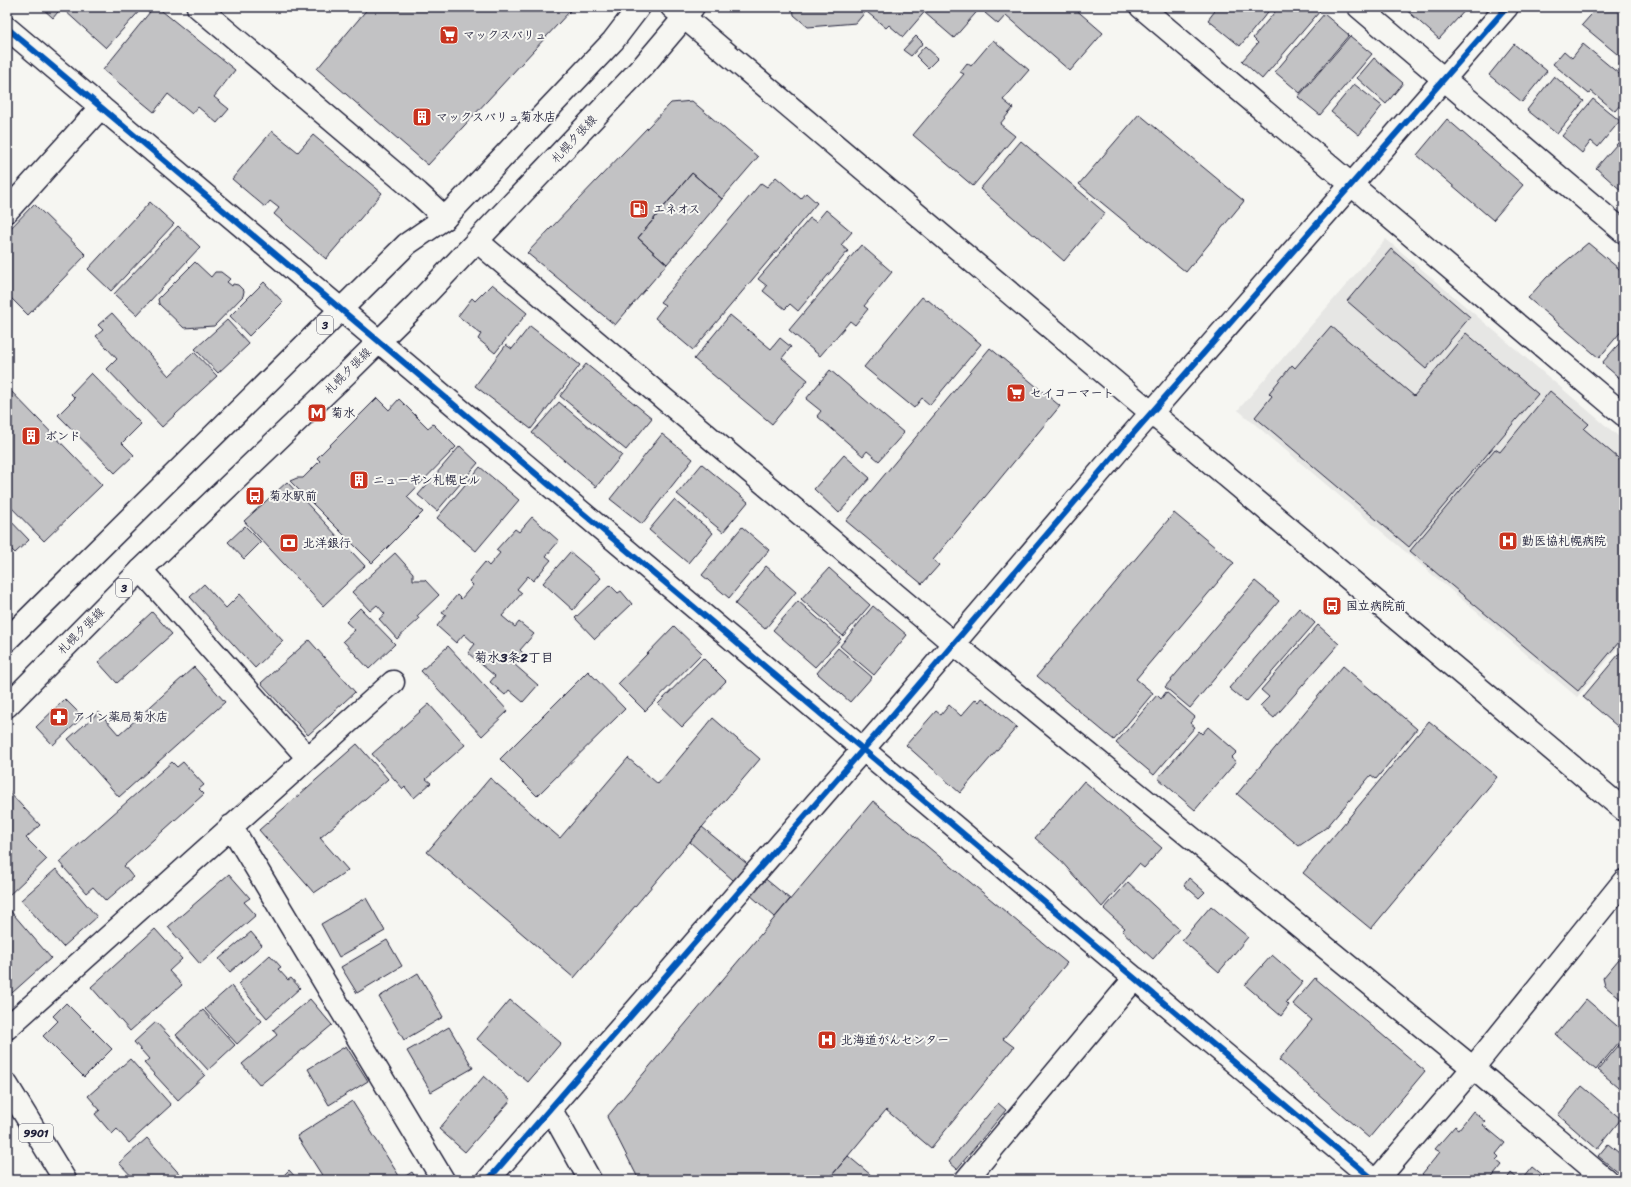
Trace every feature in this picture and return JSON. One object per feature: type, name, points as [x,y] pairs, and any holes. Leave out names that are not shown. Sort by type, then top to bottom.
[{"type":"street","points":[[198,7],[412,188],[445,218]]},
{"type":"street","name":"3","points":[[7,640],[407,244],[445,218],[613,41],[639,7]]},
{"type":"street","points":[[1141,7],[1624,415]]},
{"type":"street","points":[[1359,7],[1624,232]]},
{"type":"street","points":[[488,1180],[1443,78],[1507,7]]},
{"type":"street","points":[[683,10],[1152,413],[1624,810]]},
{"type":"street","name":"札幌夕張線","points":[[7,706],[141,570],[346,374],[477,241],[644,65],[683,10]]},
{"type":"street","points":[[7,28],[1376,1180],[1473,1068],[1624,881]]},
{"type":"street","points":[[7,211],[102,107]]},
{"type":"street","points":[[477,241],[953,643],[1473,1068],[1606,1180]]},
{"type":"street","points":[[141,570],[308,758]]},
{"type":"street","points":[[7,1028],[393,682]]},
{"type":"street","points":[[231,826],[443,1180]]},
{"type":"street","points":[[966,1180],[1135,978]]},
{"type":"street","name":"9901","points":[[7,1085],[65,1180]]},
{"type":"street","points":[[550,1108],[590,1180]]},
{"type":"shaded area","name":"勤医協札幌病院","points":[[1386,239],[1624,441],[1624,640],[1577,697],[1238,410]]},
{"type":"building","points":[[41,7],[62,7],[53,18]]},
{"type":"building","points":[[66,7],[143,7],[106,48],[64,10]]},
{"type":"building","points":[[154,7],[157,7],[235,70],[214,97],[229,109],[217,123],[198,107],[192,114],[168,94],[154,112],[103,70]]},
{"type":"building","name":"マックスバリュ菊水店","points":[[369,7],[569,7],[570,11],[428,165],[317,69]]},
{"type":"building","points":[[793,7],[861,7],[866,11],[856,23],[808,27],[794,15]]},
{"type":"building","points":[[861,7],[928,8],[903,37],[889,25],[886,28]]},
{"type":"building","points":[[930,7],[981,7],[954,38],[925,13]]},
{"type":"building","points":[[990,7],[1073,7],[1103,33],[1070,71],[1006,15],[998,24],[985,13]]},
{"type":"building","points":[[1218,7],[1272,7],[1240,46],[1208,20]]},
{"type":"building","points":[[1279,7],[1316,7],[1320,11],[1262,79],[1242,61],[1258,43],[1253,38]]},
{"type":"building","points":[[1403,7],[1468,7],[1439,39]]},
{"type":"building","points":[[1598,7],[1624,7],[1624,70],[1619,65],[1623,59],[1582,25]]},
{"type":"building","points":[[1324,14],[1349,35],[1300,93],[1275,72]]},
{"type":"building","points":[[916,36],[923,43],[911,56],[903,50]]},
{"type":"building","points":[[1350,36],[1372,54],[1320,115],[1298,97]]},
{"type":"building","points":[[993,40],[1029,70],[1003,100],[1013,108],[1000,124],[1015,136],[973,186],[913,135],[964,74],[960,72],[967,63],[971,66]]},
{"type":"building","points":[[1514,44],[1547,71],[1522,102],[1489,75]]},
{"type":"building","points":[[1583,44],[1624,78],[1624,100],[1615,111],[1591,91],[1589,94],[1553,64],[1564,51],[1572,58]]},
{"type":"building","points":[[925,46],[938,58],[928,68],[916,56]]},
{"type":"building","points":[[1374,58],[1403,83],[1386,104],[1357,78]]},
{"type":"building","points":[[1554,76],[1584,101],[1557,134],[1527,110]]},
{"type":"building","points":[[1354,84],[1382,106],[1359,135],[1331,112]]},
{"type":"building","points":[[1593,99],[1620,121],[1598,147],[1591,141],[1582,153],[1562,136]]},
{"type":"building","points":[[692,101],[758,157],[722,199],[692,173],[638,238],[667,264],[615,325],[527,253],[671,103]]},
{"type":"building","points":[[1139,114],[1244,201],[1186,272],[1079,184]]},
{"type":"building","points":[[1447,119],[1523,185],[1493,220],[1417,155]]},
{"type":"building","points":[[272,131],[298,152],[313,135],[382,193],[326,259],[274,214],[279,208],[270,201],[265,207],[232,179]]},
{"type":"building","points":[[1624,136],[1624,193],[1596,168]]},
{"type":"building","points":[[1021,141],[1105,213],[1064,261],[980,189]]},
{"type":"building","points":[[692,173],[722,199],[667,264],[638,238]]},
{"type":"building","points":[[776,177],[801,199],[806,193],[817,203],[693,350],[655,318],[665,305],[660,302],[761,183],[767,187]]},
{"type":"building","points":[[150,202],[174,224],[111,291],[88,269]]},
{"type":"building","points":[[34,204],[86,255],[28,315],[7,294],[7,232]]},
{"type":"building","points":[[826,210],[852,232],[841,245],[848,251],[798,311],[790,304],[785,309],[763,291],[767,286],[758,279],[810,218],[816,222]]},
{"type":"building","points":[[178,226],[200,247],[137,315],[114,294]]},
{"type":"building","points":[[1588,243],[1624,273],[1624,328],[1599,358],[1528,298],[1547,277]]},
{"type":"building","points":[[861,245],[892,272],[864,306],[868,309],[855,325],[850,321],[820,356],[789,330]]},
{"type":"building","points":[[1391,249],[1470,317],[1426,369],[1347,301]]},
{"type":"building","points":[[195,262],[211,277],[215,272],[221,272],[230,279],[227,282],[232,286],[233,284],[238,285],[244,291],[243,296],[214,326],[184,328],[159,304],[158,299]]},
{"type":"building","points":[[264,282],[283,302],[249,336],[230,316]]},
{"type":"building","points":[[492,284],[527,313],[495,353],[478,339],[481,334],[458,316],[472,298],[475,301]]},
{"type":"building","points":[[922,297],[927,301],[928,300],[981,344],[930,405],[922,398],[914,408],[864,367]]},
{"type":"building","points":[[112,313],[169,376],[194,352],[217,376],[162,427],[107,369],[117,359],[96,336],[103,330],[98,325]]},
{"type":"building","points":[[730,315],[771,349],[780,338],[791,347],[782,358],[808,380],[772,424],[694,359]]},
{"type":"building","points":[[227,320],[249,344],[218,373],[195,349]]},
{"type":"building","points":[[530,326],[580,365],[531,429],[475,386],[506,345],[512,349]]},
{"type":"building","points":[[1331,326],[1414,396],[1466,333],[1538,394],[1409,547],[1255,417],[1272,396],[1269,393],[1292,365],[1295,368]]},
{"type":"building","points":[[1624,338],[1624,382],[1602,363]]},
{"type":"building","points":[[990,348],[1060,406],[933,560],[939,565],[922,584],[846,521]]},
{"type":"building","points":[[586,364],[652,418],[626,450],[560,396]]},
{"type":"building","points":[[830,370],[904,433],[879,461],[867,451],[863,456],[817,416],[821,411],[806,399]]},
{"type":"building","points":[[91,373],[141,424],[122,443],[134,455],[115,473],[58,415],[75,398],[71,394]]},
{"type":"building","name":"ボンド","points":[[7,387],[102,485],[44,541],[7,503]]},
{"type":"building","points":[[1550,391],[1589,424],[1584,429],[1624,463],[1624,636],[1578,691],[1410,551],[1495,449],[1500,452]]},
{"type":"building","name":"ニューギン札幌ビル","points":[[377,398],[389,410],[399,399],[428,428],[433,424],[456,447],[407,497],[423,512],[372,563],[290,481],[297,478],[303,478],[320,461],[317,458]]},
{"type":"building","points":[[559,402],[622,455],[596,487],[532,433]]},
{"type":"building","points":[[662,434],[693,459],[642,524],[610,499]]},
{"type":"building","points":[[460,446],[478,463],[437,511],[418,495]]},
{"type":"building","points":[[844,455],[870,478],[839,513],[814,489]]},
{"type":"building","points":[[702,464],[748,502],[723,532],[677,494]]},
{"type":"building","points":[[480,467],[519,500],[476,551],[437,518]]},
{"type":"building","points":[[287,482],[365,566],[323,606],[244,521]]},
{"type":"building","points":[[674,500],[713,533],[688,563],[649,530]]},
{"type":"building","points":[[1174,513],[1234,563],[1136,679],[1153,693],[1114,740],[1037,676]]},
{"type":"building","points":[[7,517],[29,540],[15,553],[11,549],[7,553]]},
{"type":"building","points":[[532,517],[559,541],[546,556],[551,560],[533,581],[528,576],[517,589],[522,593],[502,616],[515,627],[519,622],[534,634],[520,650],[524,654],[515,665],[538,685],[523,702],[509,690],[505,695],[490,682],[495,676],[468,653],[475,644],[464,634],[456,643],[437,626],[446,615],[442,613],[457,595],[461,599],[473,585],[469,581],[485,562],[489,566],[500,553],[496,550],[515,529],[519,532]]},
{"type":"building","points":[[245,526],[261,542],[244,559],[228,542]]},
{"type":"building","points":[[742,527],[769,550],[729,598],[702,575]]},
{"type":"building","points":[[570,552],[601,578],[573,610],[543,583]]},
{"type":"building","points":[[395,553],[413,573],[413,580],[425,580],[439,595],[417,616],[419,619],[397,639],[379,619],[385,614],[377,605],[370,611],[352,592]]},
{"type":"building","points":[[766,566],[796,592],[765,629],[735,604]]},
{"type":"building","points":[[829,568],[870,605],[843,636],[801,599]]},
{"type":"building","points":[[1255,581],[1279,601],[1190,708],[1165,687]]},
{"type":"building","points":[[204,584],[226,608],[240,594],[283,641],[255,668],[190,597]]},
{"type":"building","points":[[610,585],[618,593],[621,591],[632,604],[595,639],[575,618]]},
{"type":"building","points":[[798,601],[841,639],[815,667],[773,630]]},
{"type":"building","points":[[873,606],[907,635],[874,675],[840,646]]},
{"type":"building","points":[[360,608],[395,644],[369,669],[343,641],[355,630],[346,622]]},
{"type":"building","points":[[1299,608],[1315,623],[1246,702],[1229,688]]},
{"type":"building","points":[[152,612],[172,634],[117,683],[98,662]]},
{"type":"building","points":[[1318,625],[1339,644],[1274,718],[1260,706],[1269,697],[1261,690]]},
{"type":"building","points":[[674,626],[702,653],[645,711],[618,684]]},
{"type":"building","points":[[309,640],[355,692],[308,735],[261,683]]},
{"type":"building","points":[[448,646],[508,711],[482,736],[421,671]]},
{"type":"building","points":[[838,648],[872,677],[850,702],[817,673]]},
{"type":"building","points":[[1624,648],[1624,732],[1583,697]]},
{"type":"building","points":[[703,658],[726,681],[682,727],[658,704]]},
{"type":"building","points":[[1343,666],[1417,729],[1376,779],[1371,775],[1327,827],[1299,846],[1237,794]]},
{"type":"building","points":[[194,667],[225,702],[119,797],[68,739],[99,712],[119,735]]},
{"type":"building","points":[[588,671],[625,709],[537,796],[500,759]]},
{"type":"building","points":[[1166,692],[1195,717],[1190,723],[1195,727],[1154,775],[1116,743],[1157,695],[1161,699]]},
{"type":"building","points":[[982,698],[1017,727],[960,793],[906,745],[936,711],[941,715],[949,705],[961,716],[976,699],[979,702]]},
{"type":"building","points":[[65,699],[83,717],[53,745],[36,727]]},
{"type":"building","points":[[429,704],[465,745],[426,779],[431,783],[414,798],[405,787],[403,789],[372,754]]},
{"type":"building","points":[[713,718],[760,759],[574,978],[427,852],[490,778],[560,838],[628,758],[658,784]]},
{"type":"building","points":[[1429,721],[1497,777],[1371,929],[1303,873]]},
{"type":"building","points":[[1208,727],[1237,752],[1231,758],[1236,762],[1195,810],[1158,778],[1199,731],[1202,734]]},
{"type":"building","points":[[357,744],[388,779],[320,838],[348,870],[314,893],[259,830]]},
{"type":"building","points":[[172,762],[177,767],[183,762],[204,785],[199,789],[204,794],[124,866],[133,877],[106,901],[93,887],[86,893],[59,862]]},
{"type":"building","points":[[1084,781],[1162,848],[1144,868],[1139,864],[1102,907],[1059,859],[1035,838]]},
{"type":"building","points":[[7,790],[40,825],[26,838],[47,859],[7,897]]},
{"type":"building","points":[[873,801],[1067,963],[1003,1039],[1014,1047],[931,1148],[886,1110],[828,1180],[639,1180],[607,1117]]},
{"type":"building","points":[[702,827],[790,899],[775,917],[690,842]]},
{"type":"building","points":[[56,869],[97,917],[63,947],[21,900]]},
{"type":"building","points":[[229,874],[250,898],[244,902],[256,915],[200,964],[168,927]]},
{"type":"building","points":[[1189,878],[1205,892],[1199,898],[1184,885]]},
{"type":"building","points":[[1128,882],[1179,929],[1153,959],[1122,931],[1125,928],[1104,909]]},
{"type":"building","points":[[366,898],[385,931],[339,957],[321,924]]},
{"type":"building","points":[[1211,906],[1248,937],[1219,972],[1182,940]]},
{"type":"building","points":[[8,908],[51,958],[12,993],[7,985]]},
{"type":"building","points":[[155,929],[182,959],[169,971],[182,985],[130,1031],[91,987]]},
{"type":"building","points":[[251,932],[262,945],[230,972],[219,959]]},
{"type":"building","points":[[387,940],[402,966],[357,993],[341,967]]},
{"type":"building","points":[[1624,953],[1624,1002],[1605,986],[1603,978]]},
{"type":"building","points":[[270,955],[281,967],[278,969],[288,980],[291,978],[300,988],[267,1018],[238,984]]},
{"type":"building","points":[[1272,955],[1303,982],[1286,1002],[1289,1005],[1281,1016],[1245,985]]},
{"type":"building","points":[[418,973],[443,1017],[404,1040],[379,997]]},
{"type":"building","points":[[1315,978],[1425,1071],[1369,1138],[1279,1060],[1312,1020],[1293,1004]]},
{"type":"building","points":[[231,986],[262,1021],[237,1044],[205,1009]]},
{"type":"building","points":[[310,999],[332,1025],[260,1085],[242,1064],[277,1035],[273,1030]]},
{"type":"building","points":[[1586,999],[1624,1032],[1624,1036],[1596,1070],[1556,1035]]},
{"type":"building","points":[[510,1000],[561,1043],[528,1082],[477,1039]]},
{"type":"building","points":[[66,1003],[112,1049],[84,1077],[43,1036],[58,1021],[53,1016]]},
{"type":"building","points":[[203,1010],[235,1045],[208,1070],[176,1035]]},
{"type":"building","points":[[156,1022],[205,1075],[178,1100],[144,1063],[149,1059],[134,1042]]},
{"type":"building","points":[[449,1027],[473,1068],[431,1092],[407,1051]]},
{"type":"building","points":[[1624,1039],[1624,1092],[1598,1070]]},
{"type":"building","points":[[346,1046],[368,1081],[329,1105],[308,1069]]},
{"type":"building","points":[[130,1059],[171,1105],[129,1143],[117,1129],[112,1134],[95,1114],[100,1110],[88,1096]]},
{"type":"building","points":[[484,1076],[511,1100],[465,1152],[439,1129]]},
{"type":"building","points":[[1582,1086],[1621,1119],[1597,1149],[1558,1115]]},
{"type":"building","points":[[352,1101],[401,1179],[412,1172],[417,1180],[325,1180],[297,1136]]},
{"type":"building","points":[[998,1103],[1006,1110],[957,1169],[949,1162]]},
{"type":"building","points":[[1473,1111],[1486,1122],[1483,1125],[1505,1143],[1496,1154],[1499,1157],[1496,1160],[1502,1165],[1490,1180],[1428,1180],[1422,1174],[1440,1152],[1435,1149],[1455,1126],[1459,1129]]},
{"type":"building","points":[[147,1138],[185,1180],[135,1180],[119,1163]]},
{"type":"building","points":[[1608,1144],[1624,1157],[1624,1177],[1598,1156]]},
{"type":"building","points":[[848,1156],[877,1180],[828,1180]]},
{"type":"building","points":[[1532,1167],[1548,1180],[1506,1180],[1511,1173],[1518,1179],[1521,1176],[1523,1178]]},
{"type":"building","points":[[289,1170],[298,1180],[279,1180]]},
{"type":"building","points":[[544,1173],[551,1180],[536,1180]]},
{"type":"cycle path","points":[[488,1180],[879,731],[1124,444],[1507,7]]},
{"type":"cycle path","points":[[7,28],[1374,1180]]},
{"type":"place","name":"マックスバリュ","points":[[449,35]]},
{"type":"place","name":"マックスバリュ菊水店","points":[[422,117]]},
{"type":"place","name":"エネオス","points":[[639,209]]},
{"type":"place","name":"セイコーマート","points":[[1016,393]]},
{"type":"place","name":"菊水","points":[[317,413]]},
{"type":"place","name":"ボンド","points":[[31,436]]},
{"type":"place","name":"ニューギン札幌ビル","points":[[359,480]]},
{"type":"place","name":"菊水駅前","points":[[255,496]]},
{"type":"place","name":"勤医協札幌病院","points":[[1508,541]]},
{"type":"place","name":"北洋銀行","points":[[289,543]]},
{"type":"place","name":"国立病院前","points":[[1332,606]]},
{"type":"place","name":"アイン薬局菊水店","points":[[59,717]]},
{"type":"place","name":"北海道がんセンター","points":[[827,1040]]},
{"type":"district","name":"菊水3条2丁目","points":[[514,657]]}]
